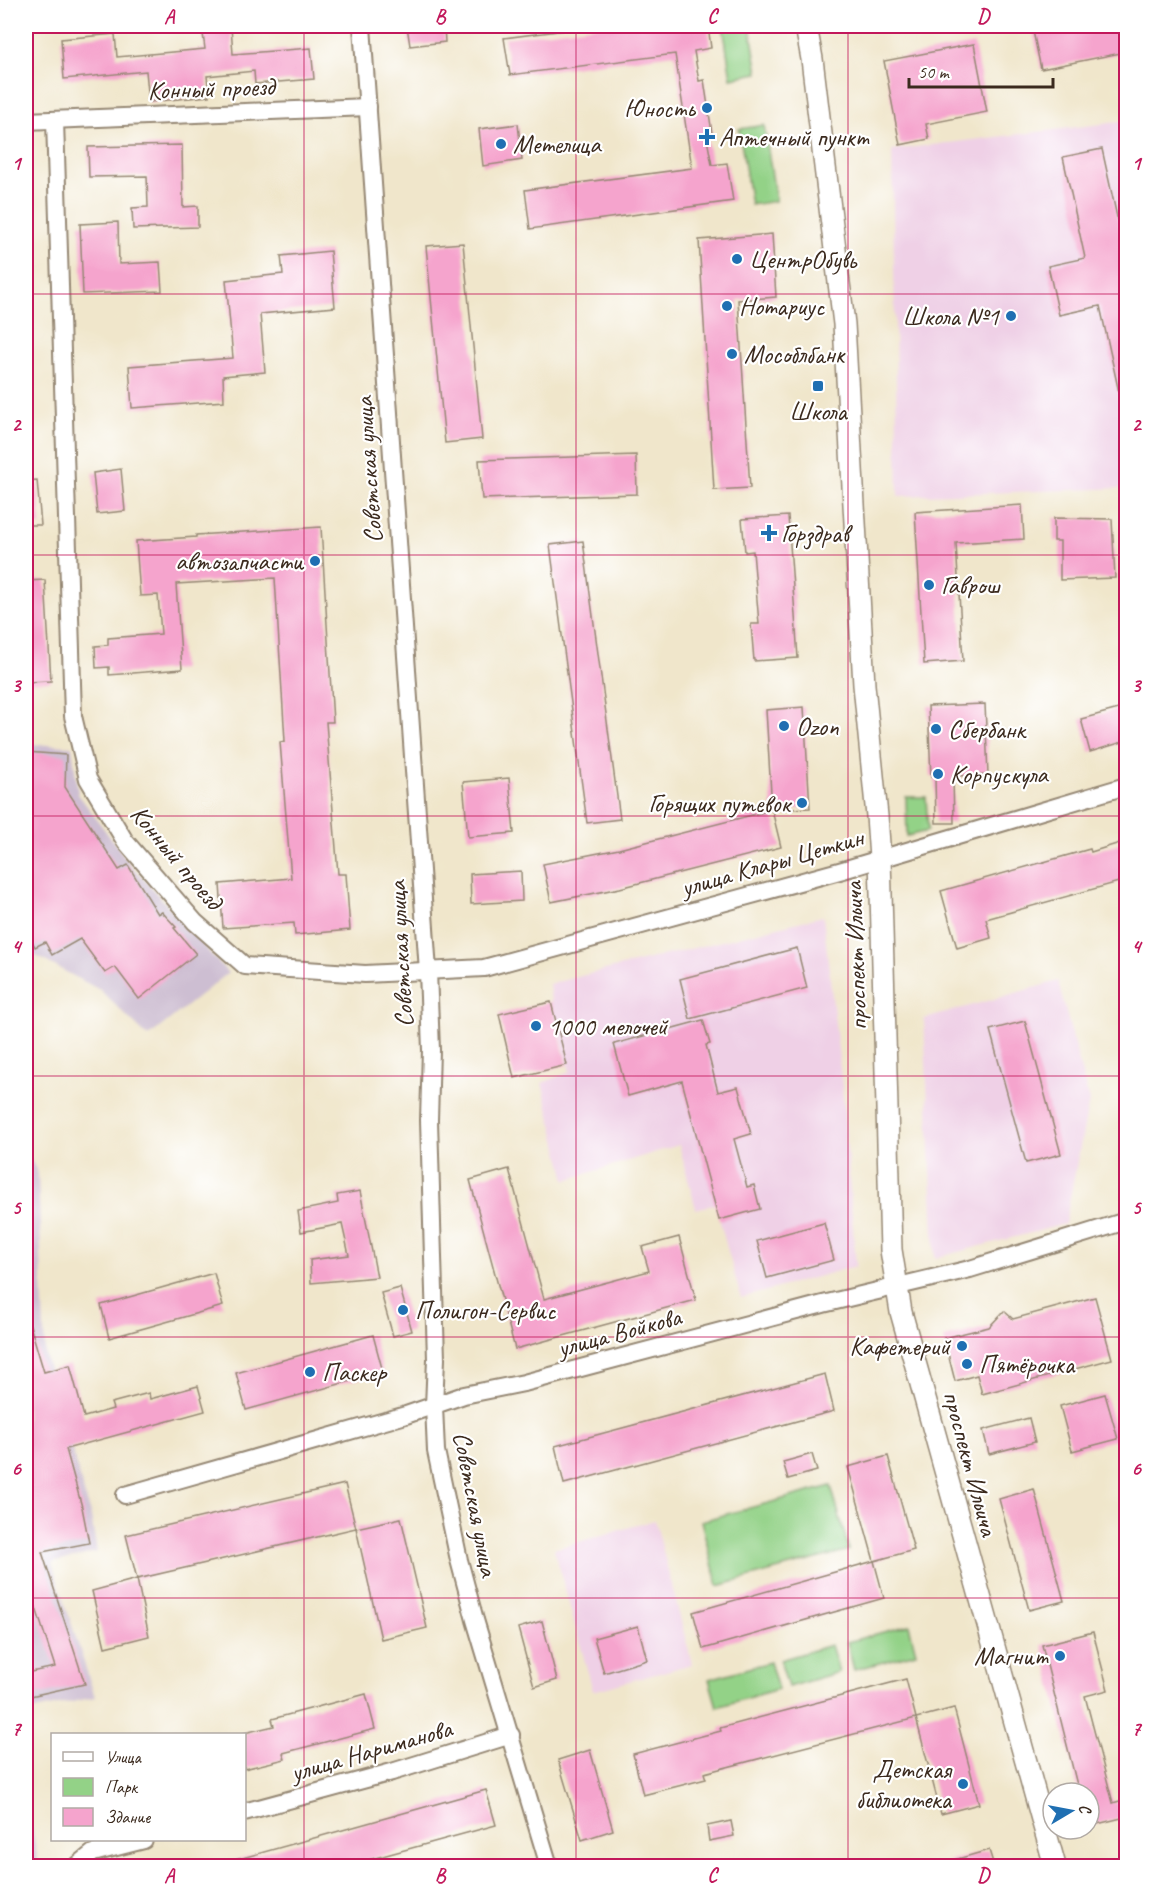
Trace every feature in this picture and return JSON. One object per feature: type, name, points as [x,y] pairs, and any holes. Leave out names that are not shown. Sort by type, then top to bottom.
[{"type":"street","name":"Советская улица","points":[[363,26],[428,971],[429,1120],[436,1359],[435,1451],[459,1560],[549,1866]]},
{"type":"street","name":"проспект Ильича","points":[[806,26],[814,71],[844,324],[864,685],[880,858],[891,1250],[901,1312],[1055,1866]]},
{"type":"street","name":"Конный проезд","points":[[26,122],[368,107]]},
{"type":"street","name":"Конный проезд","points":[[55,120],[73,716],[88,779],[125,842],[195,922],[245,966],[365,974],[428,971]]},
{"type":"street","name":"улица Клары Цеткин","points":[[428,971],[484,968],[843,870],[1126,786]]},
{"type":"street","name":"улица Войкова","points":[[125,1495],[434,1406],[464,1395],[524,1383],[823,1304],[970,1269],[1126,1221]]},
{"type":"street","name":"улица Нариманова","points":[[246,1811],[392,1772],[511,1735]]},
{"type":"street","points":[[77,1866],[93,1853],[137,1841]]},
{"type":"shaded area","name":"Школа №1","points":[[1126,121],[1126,488],[898,496],[892,150]]},
{"type":"shaded area","points":[[26,744],[72,746],[78,794],[130,864],[228,973],[148,1037],[100,990],[34,955],[26,960]]},
{"type":"shaded area","points":[[823,916],[842,1085],[856,1266],[741,1298],[715,1204],[696,1209],[679,1145],[566,1180],[542,1083],[570,1072],[551,1002],[549,984]]},
{"type":"shaded area","points":[[1058,981],[1089,1101],[1065,1224],[935,1258],[924,1019]]},
{"type":"shaded area","points":[[26,1151],[38,1173],[45,1355],[91,1517],[97,1552],[52,1563],[95,1697],[26,1712]]},
{"type":"shaded area","points":[[655,1520],[692,1664],[593,1691],[554,1549]]},
{"type":"shaded area","points":[[26,1796],[39,1866],[26,1866]]},
{"type":"green space","points":[[723,26],[750,26],[758,73],[731,78]]},
{"type":"green space","points":[[764,125],[776,201],[751,205],[739,129]]},
{"type":"green space","points":[[906,797],[926,797],[928,831],[907,836]]},
{"type":"green space","points":[[831,1486],[849,1550],[718,1586],[701,1521]]},
{"type":"green space","points":[[909,1625],[916,1653],[854,1670],[847,1642]]},
{"type":"green space","points":[[831,1645],[839,1672],[788,1687],[780,1660]]},
{"type":"green space","points":[[770,1662],[778,1689],[717,1707],[709,1679]]},
{"type":"building","points":[[202,26],[231,26],[233,54],[311,48],[314,79],[255,84],[254,71],[207,76],[209,96],[149,102],[146,71],[64,79],[61,39],[115,34],[117,57],[205,49]]},
{"type":"building","points":[[407,26],[444,26],[445,42],[410,46]]},
{"type":"building","points":[[597,26],[708,26],[711,48],[694,51],[699,81],[704,80],[712,133],[706,134],[712,165],[727,163],[733,201],[530,229],[525,190],[692,168],[675,54],[510,75],[504,38]]},
{"type":"building","points":[[1059,26],[1126,26],[1126,52],[1041,69],[1033,31]]},
{"type":"building","points":[[974,44],[987,112],[926,124],[929,139],[900,145],[884,61]]},
{"type":"building","name":"Метелица","points":[[518,124],[522,160],[483,166],[479,129]]},
{"type":"building","points":[[182,145],[183,207],[198,206],[198,227],[133,229],[132,208],[148,207],[147,176],[89,177],[88,147]]},
{"type":"building","points":[[1102,149],[1124,249],[1126,249],[1126,397],[1120,397],[1100,306],[1059,315],[1048,266],[1085,258],[1063,157]]},
{"type":"building","points":[[118,222],[119,264],[160,262],[162,291],[83,294],[80,224]]},
{"type":"building","points":[[772,234],[776,297],[738,300],[750,488],[714,490],[699,240]]},
{"type":"building","points":[[463,243],[482,439],[445,443],[426,246]]},
{"type":"building","points":[[330,251],[335,307],[260,314],[265,372],[223,376],[224,401],[132,408],[129,366],[233,358],[226,280],[283,274],[281,256]]},
{"type":"building","points":[[636,455],[637,494],[482,499],[479,460]]},
{"type":"building","points":[[121,469],[125,511],[97,514],[93,473]]},
{"type":"building","points":[[37,480],[41,525],[26,525],[26,481]]},
{"type":"building","points":[[1022,505],[1024,539],[956,543],[963,661],[924,664],[915,512]]},
{"type":"building","points":[[788,516],[798,658],[754,661],[751,624],[759,624],[753,551],[745,552],[742,519]]},
{"type":"building","points":[[1054,518],[1112,519],[1115,578],[1060,580],[1060,541],[1054,541]]},
{"type":"building","points":[[321,527],[333,722],[326,722],[338,874],[346,874],[350,930],[295,935],[294,923],[223,928],[220,884],[291,878],[280,742],[285,741],[275,578],[176,584],[182,669],[109,675],[109,667],[96,668],[95,646],[108,645],[108,638],[161,634],[158,595],[140,596],[136,541]]},
{"type":"building","points":[[583,541],[620,819],[587,823],[550,545]]},
{"type":"building","points":[[45,580],[51,681],[26,682],[26,581]]},
{"type":"building","points":[[985,704],[988,775],[953,776],[954,823],[936,823],[935,777],[931,777],[928,706]]},
{"type":"building","points":[[804,707],[810,808],[772,810],[766,710]]},
{"type":"building","points":[[1126,707],[1126,741],[1090,752],[1081,719]]},
{"type":"building","points":[[26,752],[66,755],[65,787],[119,870],[128,865],[158,914],[162,912],[196,954],[139,999],[115,967],[105,973],[80,939],[52,955],[45,942],[35,947],[33,943],[26,947]]},
{"type":"building","points":[[509,778],[514,833],[468,837],[463,782]]},
{"type":"building","points":[[772,810],[781,847],[620,888],[551,902],[543,864],[619,849]]},
{"type":"building","points":[[1126,841],[1126,880],[986,919],[991,938],[957,948],[941,891]]},
{"type":"building","points":[[521,871],[522,901],[471,904],[470,874]]},
{"type":"building","points":[[797,948],[807,988],[690,1019],[680,979]]},
{"type":"building","points":[[551,1002],[567,1065],[514,1078],[499,1014]]},
{"type":"building","points":[[703,1020],[710,1044],[706,1045],[718,1092],[738,1087],[751,1134],[734,1139],[747,1187],[754,1185],[760,1209],[719,1220],[682,1081],[628,1096],[614,1044]]},
{"type":"building","points":[[1025,1021],[1061,1154],[1026,1163],[990,1030]]},
{"type":"building","points":[[509,1169],[544,1299],[649,1271],[642,1247],[679,1237],[696,1300],[515,1349],[470,1180]]},
{"type":"building","points":[[360,1191],[377,1277],[311,1283],[310,1260],[349,1255],[342,1224],[301,1232],[298,1211],[338,1203],[337,1195]]},
{"type":"building","points":[[824,1223],[834,1260],[767,1278],[757,1241]]},
{"type":"building","points":[[214,1273],[223,1306],[109,1338],[101,1305]]},
{"type":"building","points":[[400,1288],[412,1331],[393,1336],[381,1293]]},
{"type":"building","points":[[1095,1297],[1112,1359],[982,1394],[977,1375],[955,1381],[944,1338],[989,1327],[1004,1311],[1013,1319]]},
{"type":"building","points":[[26,1325],[30,1325],[44,1372],[70,1365],[84,1417],[113,1409],[111,1403],[149,1393],[150,1399],[198,1386],[205,1411],[66,1449],[89,1543],[42,1552],[85,1684],[26,1697],[26,1673],[55,1667],[26,1577]]},
{"type":"building","name":"Паскер","points":[[373,1335],[383,1372],[246,1410],[236,1373]]},
{"type":"building","points":[[825,1374],[834,1411],[564,1484],[555,1446]]},
{"type":"building","points":[[1105,1394],[1118,1439],[1072,1451],[1060,1406]]},
{"type":"building","points":[[1029,1418],[1035,1442],[989,1454],[983,1430]]},
{"type":"building","points":[[812,1454],[817,1471],[788,1479],[783,1462]]},
{"type":"building","points":[[888,1456],[914,1550],[874,1561],[848,1467]]},
{"type":"building","points":[[345,1484],[356,1528],[137,1579],[126,1535]]},
{"type":"building","points":[[1034,1489],[1064,1601],[1029,1610],[999,1499]]},
{"type":"building","points":[[401,1518],[427,1628],[381,1639],[356,1528]]},
{"type":"building","points":[[874,1561],[884,1598],[703,1649],[693,1612]]},
{"type":"building","points":[[137,1579],[149,1636],[105,1647],[92,1591]]},
{"type":"building","points":[[542,1621],[557,1680],[534,1687],[518,1628]]},
{"type":"building","points":[[638,1626],[647,1660],[604,1673],[594,1638]]},
{"type":"building","points":[[1093,1632],[1108,1690],[1085,1696],[1113,1803],[1126,1799],[1126,1817],[1101,1823],[1101,1781],[1076,1781],[1042,1645]]},
{"type":"building","points":[[906,1679],[916,1718],[704,1773],[706,1779],[643,1795],[633,1754],[721,1731],[720,1728]]},
{"type":"building","points":[[366,1694],[375,1729],[283,1753],[285,1759],[246,1769],[246,1733],[244,1733],[274,1726],[272,1719]]},
{"type":"building","points":[[954,1708],[979,1804],[941,1814],[916,1718]]},
{"type":"building","points":[[590,1750],[613,1830],[582,1840],[558,1760]]},
{"type":"building","points":[[486,1790],[496,1825],[346,1866],[229,1866],[228,1862]]},
{"type":"building","points":[[731,1821],[734,1836],[709,1841],[707,1826]]},
{"type":"building","points":[[989,1850],[994,1866],[947,1866],[947,1862]]},
{"type":"place","name":"Юность","points":[[707,108]]},
{"type":"place","name":"Аптечный пункт","points":[[707,137]]},
{"type":"place","name":"Метелица","points":[[501,144]]},
{"type":"place","name":"ЦентрОбувь","points":[[737,259]]},
{"type":"place","name":"Нотариус","points":[[727,306]]},
{"type":"place","name":"Школа №1","points":[[1011,316]]},
{"type":"place","name":"Мособлбанк","points":[[732,354]]},
{"type":"place","name":"Школа","points":[[818,386]]},
{"type":"place","name":"Горздрав","points":[[769,533]]},
{"type":"place","name":"автозапчасти","points":[[315,561]]},
{"type":"place","name":"Гаврош","points":[[929,585]]},
{"type":"place","name":"Ozon","points":[[784,726]]},
{"type":"place","name":"Сбербанк","points":[[936,729]]},
{"type":"place","name":"Корпускула","points":[[938,774]]},
{"type":"place","name":"Горящих путевок","points":[[802,803]]},
{"type":"place","name":"1000 мелочей","points":[[536,1026]]},
{"type":"place","name":"Полигон-Сервис","points":[[403,1310]]},
{"type":"place","name":"Кафетерий","points":[[962,1346]]},
{"type":"place","name":"Пятёрочка","points":[[967,1364]]},
{"type":"place","name":"Паскер","points":[[310,1372]]},
{"type":"place","name":"Магнит","points":[[1060,1656]]},
{"type":"place","name":"Детская библиотека","points":[[963,1784]]}]
